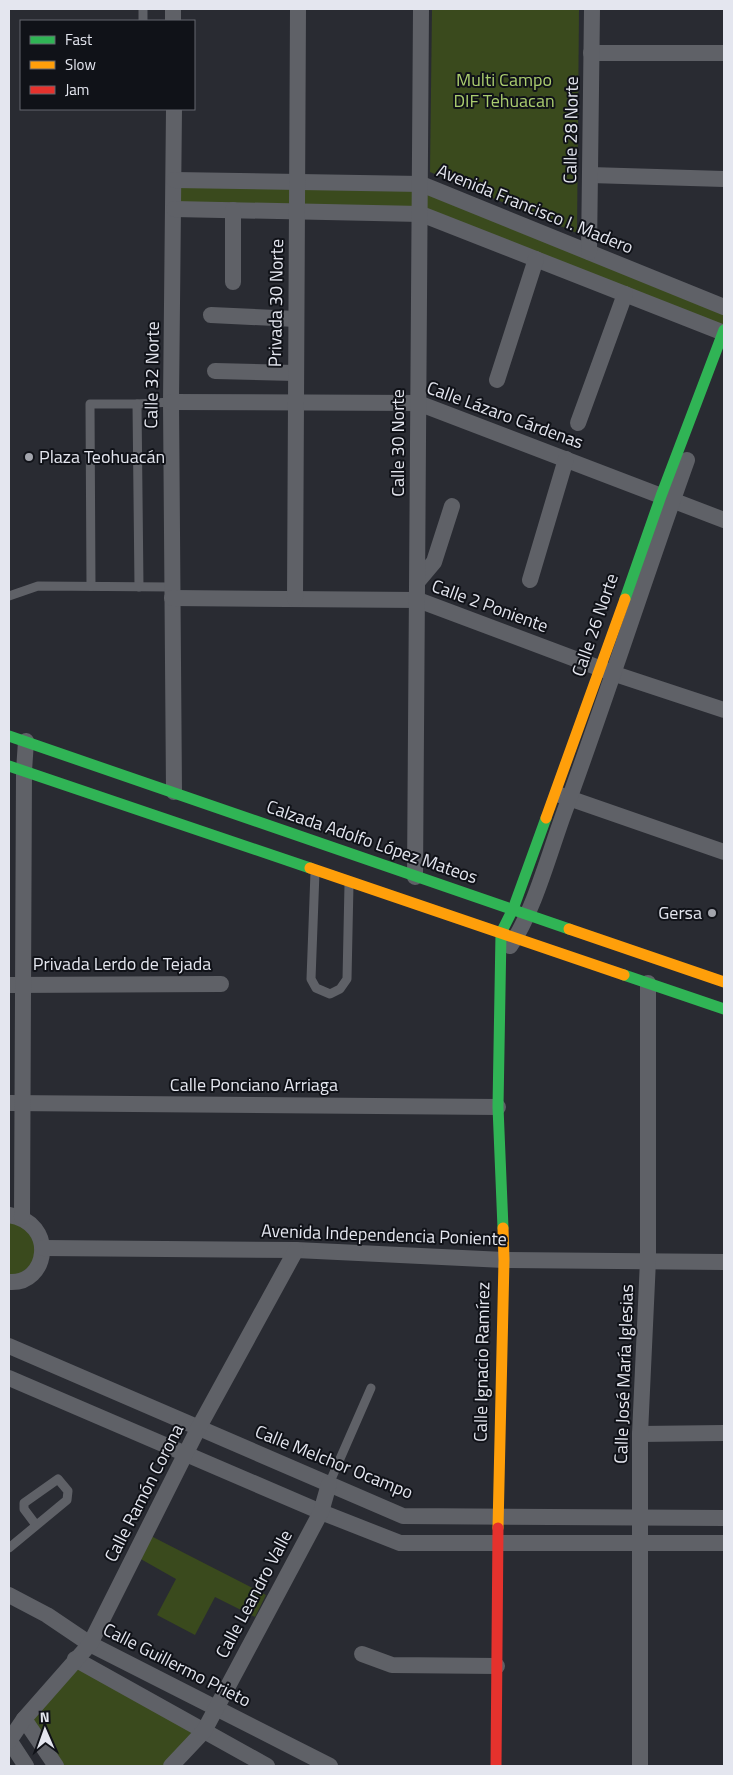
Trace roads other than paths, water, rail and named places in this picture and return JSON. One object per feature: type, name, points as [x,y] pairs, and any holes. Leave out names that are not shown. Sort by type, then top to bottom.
[{"type":"main road","name":"Calle 26 Norte","points":[[667,498],[724,332]]},
{"type":"main road","name":"Calzada Adolfo López Mateos","points":[[9,736],[724,982]]},
{"type":"main road","points":[[16,768],[724,1009]]},
{"type":"main road","name":"Calle Ignacio Ramírez","points":[[496,1766],[497,1543],[504,1260],[498,1107],[500,959]]},
{"type":"street","name":"Privada 30 Norte","points":[[295,598],[298,9]]},
{"type":"street","name":"Calle 30 Norte","points":[[415,877],[421,9]]},
{"type":"street","name":"Calle 28 Norte","points":[[589,252],[592,9]]},
{"type":"street","points":[[591,53],[724,53]]},
{"type":"street","name":"Calle 32 Norte","points":[[174,110],[171,402],[174,792]]},
{"type":"street","points":[[590,175],[724,179]]},
{"type":"street","name":"Avenida Francisco I. Madero","points":[[174,180],[421,184],[724,307]]},
{"type":"street","points":[[174,209],[420,214],[724,332]]},
{"type":"street","points":[[233,210],[233,282]]},
{"type":"street","points":[[497,380],[536,259]]},
{"type":"street","points":[[578,424],[625,294]]},
{"type":"street","points":[[211,315],[296,319]]},
{"type":"street","name":"Calle 26 Norte","points":[[508,935],[520,911],[608,671],[667,498],[724,356]]},
{"type":"street","points":[[215,371],[295,373]]},
{"type":"street","name":"Calle Lázaro Cárdenas","points":[[171,402],[418,402],[724,520]]},
{"type":"street","points":[[530,580],[566,459]]},
{"type":"street","points":[[418,581],[434,562],[452,506]]},
{"type":"street","name":"Calle 2 Poniente","points":[[172,592],[295,598],[418,600],[608,671],[724,710]]},
{"type":"street","points":[[9,1282],[28,1277],[40,1264],[43,1248],[37,1229],[15,1216],[16,768],[26,741]]},
{"type":"street","points":[[562,796],[724,852]]},
{"type":"street","name":"Calle Ignacio Ramírez","points":[[500,959],[508,935]]},
{"type":"street","name":"Calle José María Iglesias","points":[[640,1766],[640,1434],[648,1260],[648,983]]},
{"type":"street","name":"Privada Lerdo de Tejada","points":[[16,985],[221,984]]},
{"type":"street","name":"Calle Ponciano Arriaga","points":[[15,1103],[498,1107]]},
{"type":"street","name":"Avenida Independencia Poniente","points":[[43,1248],[296,1250],[504,1260],[724,1262]]},
{"type":"street","name":"Calle Ramón Corona","points":[[9,1741],[24,1719],[90,1644],[199,1427],[296,1250]]},
{"type":"street","name":"Calle Melchor Ocampo","points":[[9,1346],[404,1516],[724,1518]]},
{"type":"street","points":[[9,1378],[321,1512],[400,1543],[724,1543]]},
{"type":"street","points":[[640,1434],[724,1433]]},
{"type":"street","name":"Calle Leandro Valle","points":[[171,1766],[204,1731],[321,1512],[330,1484]]},
{"type":"street","name":"Calle Guillermo Prieto","points":[[9,1595],[47,1615],[90,1644],[330,1766]]},
{"type":"street","points":[[362,1654],[392,1665],[496,1666]]},
{"type":"street","points":[[75,1659],[267,1766]]},
{"type":"street","points":[[24,1719],[56,1766]]},
{"type":"street","points":[[9,1741],[26,1766]]},
{"type":"lane","points":[[91,586],[90,404],[171,402]]},
{"type":"lane","points":[[137,404],[139,587]]},
{"type":"lane","points":[[9,596],[38,586],[139,587],[172,592]]},
{"type":"lane","points":[[316,870],[311,979],[316,988],[330,994],[340,989],[347,979],[349,881]]},
{"type":"lane","points":[[330,1484],[371,1388]]},
{"type":"lane","points":[[9,1548],[67,1500],[68,1491],[58,1479],[24,1502],[24,1509],[36,1525]]},
{"type":"place","name":"Plaza Teohuacán","points":[[29,457]]},
{"type":"place","name":"Gersa","points":[[712,913]]},
{"type":"park label","name":"Multi Campo DIF Tehuacan","points":[[504,90]]}]
